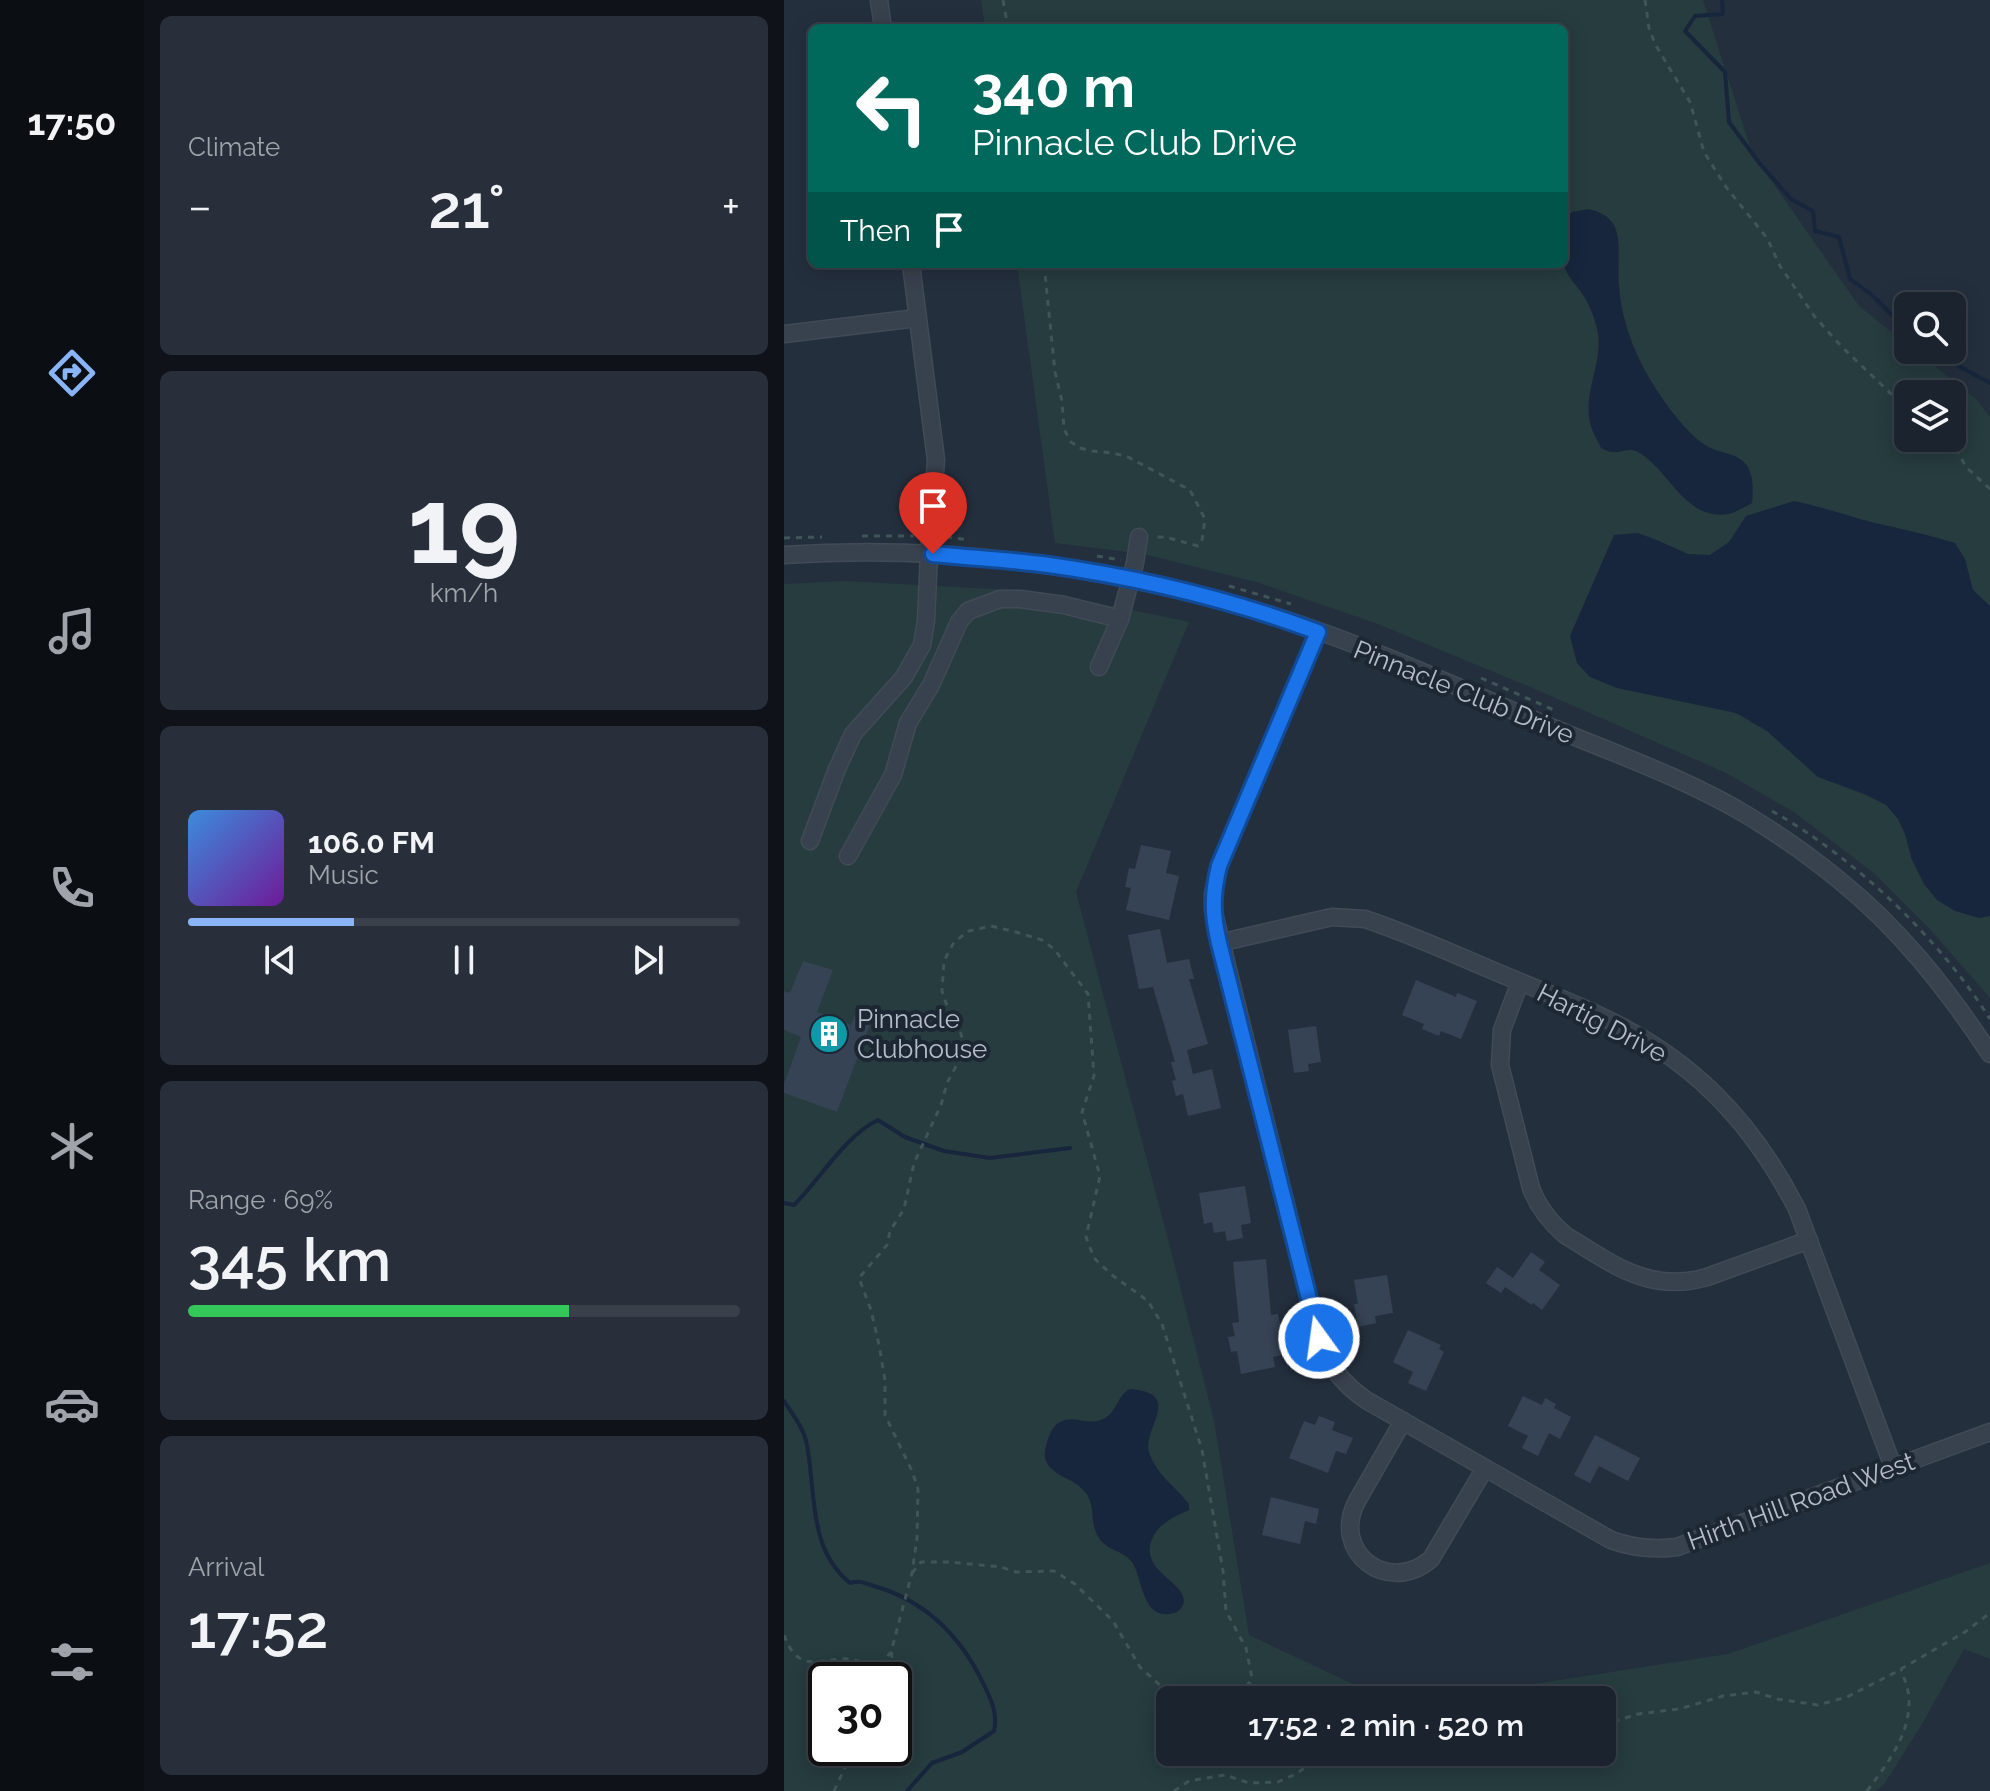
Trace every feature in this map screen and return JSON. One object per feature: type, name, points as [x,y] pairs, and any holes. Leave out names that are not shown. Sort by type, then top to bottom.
[{"type":"street","points":[[879,0],[882,24]]},
{"type":"street","points":[[810,841],[853,734],[904,677],[922,645],[936,460],[911,268]]},
{"type":"street","points":[[784,334],[917,318]]},
{"type":"street","points":[[1099,667],[1120,619],[1139,537]]},
{"type":"street","name":"Pinnacle Club Drive","points":[[784,555],[929,554],[1048,565],[1165,587],[1275,616],[1389,658],[1679,781],[1748,816],[1796,847],[1840,880],[1887,922],[1925,963],[1990,1054]]},
{"type":"street","points":[[848,856],[893,775],[908,723],[931,685],[959,622],[968,611],[1000,599],[1020,599],[1064,605],[1120,619]]},
{"type":"street","name":"Hirth Hill Road West","points":[[1318,632],[1219,866],[1213,909],[1319,1338],[1333,1369],[1342,1380],[1366,1400],[1611,1540],[1628,1546],[1662,1549],[1677,1547],[1990,1432]]},
{"type":"street","name":"Hartig Drive","points":[[1219,943],[1332,917],[1356,917],[1384,925],[1597,1014],[1664,1051],[1717,1094],[1782,1179],[1809,1240],[1893,1467]]},
{"type":"street","points":[[1520,982],[1502,1030],[1500,1065],[1531,1188],[1557,1228],[1629,1272],[1671,1283],[1707,1277],[1809,1240]]},
{"type":"street","points":[[1403,1421],[1351,1515],[1350,1530],[1356,1551],[1373,1567],[1403,1573],[1418,1569],[1431,1559],[1479,1465]]},
{"type":"path","points":[[1003,0],[1007,24]]},
{"type":"path","points":[[1645,0],[1655,44],[1690,102],[1704,152],[1726,187],[1767,238],[1780,266],[1815,317],[1894,397]]},
{"type":"path","points":[[1044,268],[1055,372],[1064,429],[1071,442],[1080,448],[1128,457],[1190,490],[1205,519],[1198,546],[1165,537],[1139,537]]},
{"type":"path","points":[[1958,452],[1966,467],[1990,489]]},
{"type":"path","points":[[784,538],[830,536]]},
{"type":"path","points":[[860,536],[930,536],[981,541]]},
{"type":"path","points":[[1092,555],[1135,563]]},
{"type":"path","points":[[1221,584],[1297,606]]},
{"type":"path","points":[[1478,677],[1554,710]]},
{"type":"path","points":[[1767,808],[1831,851],[1904,913],[1951,965],[1990,1019]]},
{"type":"path","points":[[784,1635],[797,1656],[811,1663],[846,1658],[883,1662],[891,1652],[912,1573],[917,1538],[918,1489],[885,1415],[885,1380],[879,1345],[859,1278],[887,1245],[890,1231],[904,1209],[909,1179],[941,1105],[947,1083],[960,1059],[963,1042],[960,1030],[942,991],[944,961],[954,942],[969,931],[991,926],[1042,940],[1054,949],[1088,994],[1094,1076],[1082,1112],[1100,1176],[1086,1237],[1094,1258],[1148,1301],[1162,1324],[1202,1450],[1223,1571],[1226,1611],[1246,1648],[1252,1678],[1246,1686]]},
{"type":"path","points":[[912,1573],[921,1562],[1001,1567],[1016,1572],[1054,1571],[1075,1584],[1113,1621],[1140,1667],[1161,1686]]},
{"type":"path","points":[[1616,1721],[1745,1693],[1756,1692],[1777,1699],[1818,1705],[1847,1697],[1965,1632],[1990,1613]]},
{"type":"path","points":[[891,1652],[893,1662]]},
{"type":"path","points":[[1867,1791],[1884,1768],[1907,1723],[1910,1698],[1901,1669]]},
{"type":"path","points":[[1248,1683],[1251,1686]]},
{"type":"path","points":[[834,1791],[846,1766]]},
{"type":"path","points":[[1174,1791],[1189,1781],[1225,1775],[1249,1783],[1278,1782],[1306,1766]]},
{"type":"green space","points":[[981,0],[1703,0],[1752,153],[1859,306],[1894,334],[1894,364],[1932,364],[1952,380],[1894,380],[1894,452],[1966,452],[1966,391],[1990,417],[1990,998],[1928,927],[1876,875],[1794,812],[1724,772],[1375,623],[1256,582],[1144,554],[1055,543],[1018,268],[1568,268],[1568,24],[984,24]]},
{"type":"green space","points":[[845,581],[1010,590],[1098,603],[1189,622],[1076,892],[1214,1421],[1249,1635],[1357,1686],[1156,1686],[1156,1766],[1616,1766],[1616,1686],[1520,1686],[1728,1654],[1990,1563],[1990,1659],[1964,1649],[1922,1724],[1885,1783],[1876,1791],[784,1791],[784,584]]},
{"type":"water","points":[[1589,209],[1606,216],[1614,225],[1619,246],[1619,286],[1624,316],[1641,363],[1669,407],[1696,438],[1710,448],[1739,458],[1748,467],[1752,480],[1752,503],[1729,514],[1700,510],[1638,452],[1612,452],[1601,448],[1589,414],[1598,353],[1597,329],[1581,291],[1565,268],[1568,268],[1568,218],[1572,212]]},
{"type":"water","points":[[1794,501],[1955,543],[1965,559],[1973,590],[1990,606],[1990,916],[1979,918],[1955,911],[1937,900],[1924,884],[1912,860],[1898,819],[1886,805],[1818,777],[1767,731],[1736,713],[1617,688],[1590,677],[1577,663],[1570,636],[1614,535],[1638,533],[1688,554],[1710,555],[1729,542],[1746,516]]},
{"type":"water","points":[[1130,1389],[1147,1392],[1156,1398],[1157,1414],[1148,1445],[1150,1455],[1162,1475],[1189,1504],[1189,1510],[1159,1529],[1152,1539],[1150,1551],[1152,1561],[1183,1597],[1183,1605],[1174,1613],[1163,1614],[1149,1605],[1132,1562],[1099,1538],[1085,1492],[1051,1469],[1045,1456],[1049,1437],[1057,1424],[1068,1419],[1103,1419]]},
{"type":"building","points":[[1141,845],[1171,851],[1166,873],[1179,876],[1169,920],[1126,910],[1131,888],[1125,887],[1129,868],[1135,869]]},
{"type":"building","points":[[1160,929],[1167,963],[1189,959],[1194,979],[1189,979],[1208,1044],[1187,1050],[1193,1074],[1212,1069],[1221,1108],[1188,1116],[1183,1094],[1176,1096],[1171,1062],[1175,1062],[1153,987],[1139,989],[1128,935]]},
{"type":"building","name":"Pinnacle Clubhouse","points":[[803,961],[833,970],[817,1012],[851,1025],[859,1005],[875,1011],[837,1112],[784,1093],[784,1084],[801,1037],[784,1030],[784,991],[790,993]]},
{"type":"building","points":[[1416,980],[1456,997],[1457,993],[1477,1001],[1461,1039],[1441,1031],[1439,1036],[1422,1029],[1424,1024],[1402,1015]]},
{"type":"building","points":[[1316,1026],[1321,1062],[1308,1064],[1309,1071],[1294,1073],[1288,1030]]},
{"type":"building","points":[[1245,1186],[1251,1223],[1241,1225],[1243,1238],[1227,1241],[1225,1231],[1214,1233],[1212,1222],[1204,1224],[1199,1193]]},
{"type":"building","points":[[1531,1252],[1545,1262],[1539,1270],[1560,1285],[1542,1310],[1505,1287],[1501,1293],[1486,1283],[1497,1267],[1513,1278]]},
{"type":"building","points":[[1266,1259],[1271,1315],[1278,1314],[1287,1354],[1273,1357],[1275,1367],[1241,1374],[1237,1351],[1231,1352],[1228,1337],[1235,1336],[1232,1323],[1239,1322],[1233,1262]]},
{"type":"building","points":[[1387,1275],[1393,1313],[1375,1316],[1376,1323],[1358,1327],[1354,1280]]},
{"type":"building","points":[[1408,1330],[1441,1345],[1439,1349],[1444,1352],[1426,1391],[1408,1383],[1413,1372],[1393,1362]]},
{"type":"building","points":[[1523,1396],[1542,1405],[1545,1398],[1556,1404],[1554,1408],[1571,1417],[1560,1439],[1549,1433],[1538,1456],[1522,1448],[1528,1436],[1508,1426]]},
{"type":"building","points":[[1319,1416],[1335,1422],[1332,1430],[1353,1438],[1346,1454],[1336,1451],[1328,1473],[1289,1458],[1304,1421],[1315,1425]]},
{"type":"building","points":[[1595,1435],[1640,1458],[1628,1481],[1599,1466],[1590,1483],[1574,1475]]},
{"type":"building","points":[[1271,1497],[1319,1509],[1316,1524],[1305,1521],[1300,1544],[1262,1535]]},
{"type":"waterway","points":[[1722,0],[1723,14],[1695,16],[1685,31],[1725,72],[1729,122],[1791,199],[1813,211],[1815,231],[1839,237],[1850,279],[1894,317]]},
{"type":"waterway","points":[[1955,364],[1990,383]]},
{"type":"waterway","points":[[784,1203],[794,1205],[844,1147],[878,1120],[905,1137],[944,1151],[990,1158],[1070,1148]]},
{"type":"waterway","points":[[784,1401],[806,1439],[820,1537],[836,1569],[850,1583],[862,1582],[893,1593],[939,1622],[964,1650],[993,1706],[994,1731],[962,1752],[932,1763],[907,1791]]},
{"type":"place","name":"Pinnacle Clubhouse","points":[[829,1034]]},
{"type":"route","points":[[933,554],[1048,565],[1147,583],[1275,616],[1318,632],[1219,866],[1213,909],[1319,1338]]}]
